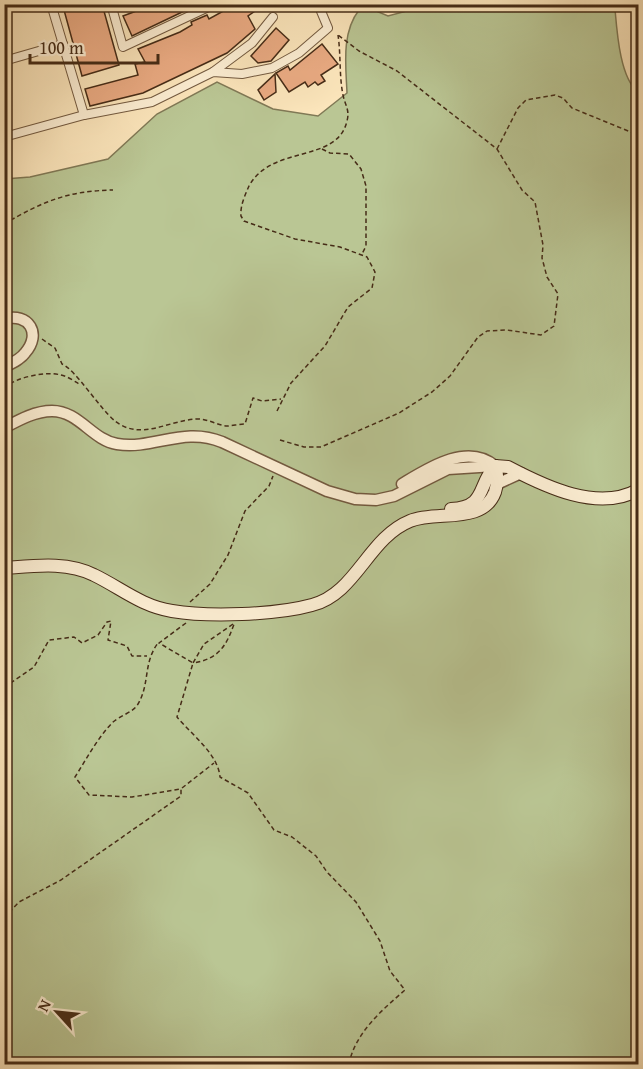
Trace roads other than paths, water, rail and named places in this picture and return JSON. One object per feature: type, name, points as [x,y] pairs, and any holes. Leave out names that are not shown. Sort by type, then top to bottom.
[{"type":"main road","points":[[495,466],[508,467],[588,498],[620,498],[639,490]]},
{"type":"main road","points":[[4,568],[76,568],[94,574],[139,602],[173,611],[275,611],[314,605],[348,582],[383,539],[396,528],[425,516],[476,512],[489,503],[497,484],[495,466]]},
{"type":"main road","points":[[336,592],[371,546],[392,525],[424,511],[459,508],[473,503],[495,466]]},
{"type":"street","points":[[51,4],[84,115]]},
{"type":"street","points":[[111,4],[123,47],[215,4]]},
{"type":"street","points":[[213,72],[242,74],[272,68],[299,52],[328,28],[318,4]]},
{"type":"street","points":[[4,137],[84,115],[152,102],[213,72],[252,43],[273,17]]},
{"type":"street","points":[[4,61],[63,44]]},
{"type":"street","points":[[4,319],[23,319],[32,327],[33,333],[30,346],[25,354],[4,367]]},
{"type":"street","points":[[4,428],[40,412],[60,412],[72,416],[114,443],[137,444],[184,435],[204,436],[280,467],[344,497],[376,500],[403,492],[442,471],[495,466]]},
{"type":"street","points":[[310,481],[342,492],[366,495],[393,489],[449,460],[483,458],[495,466]]},
{"type":"street","points":[[466,467],[479,477],[482,491]]},
{"type":"street","points":[[497,484],[521,473]]}]
